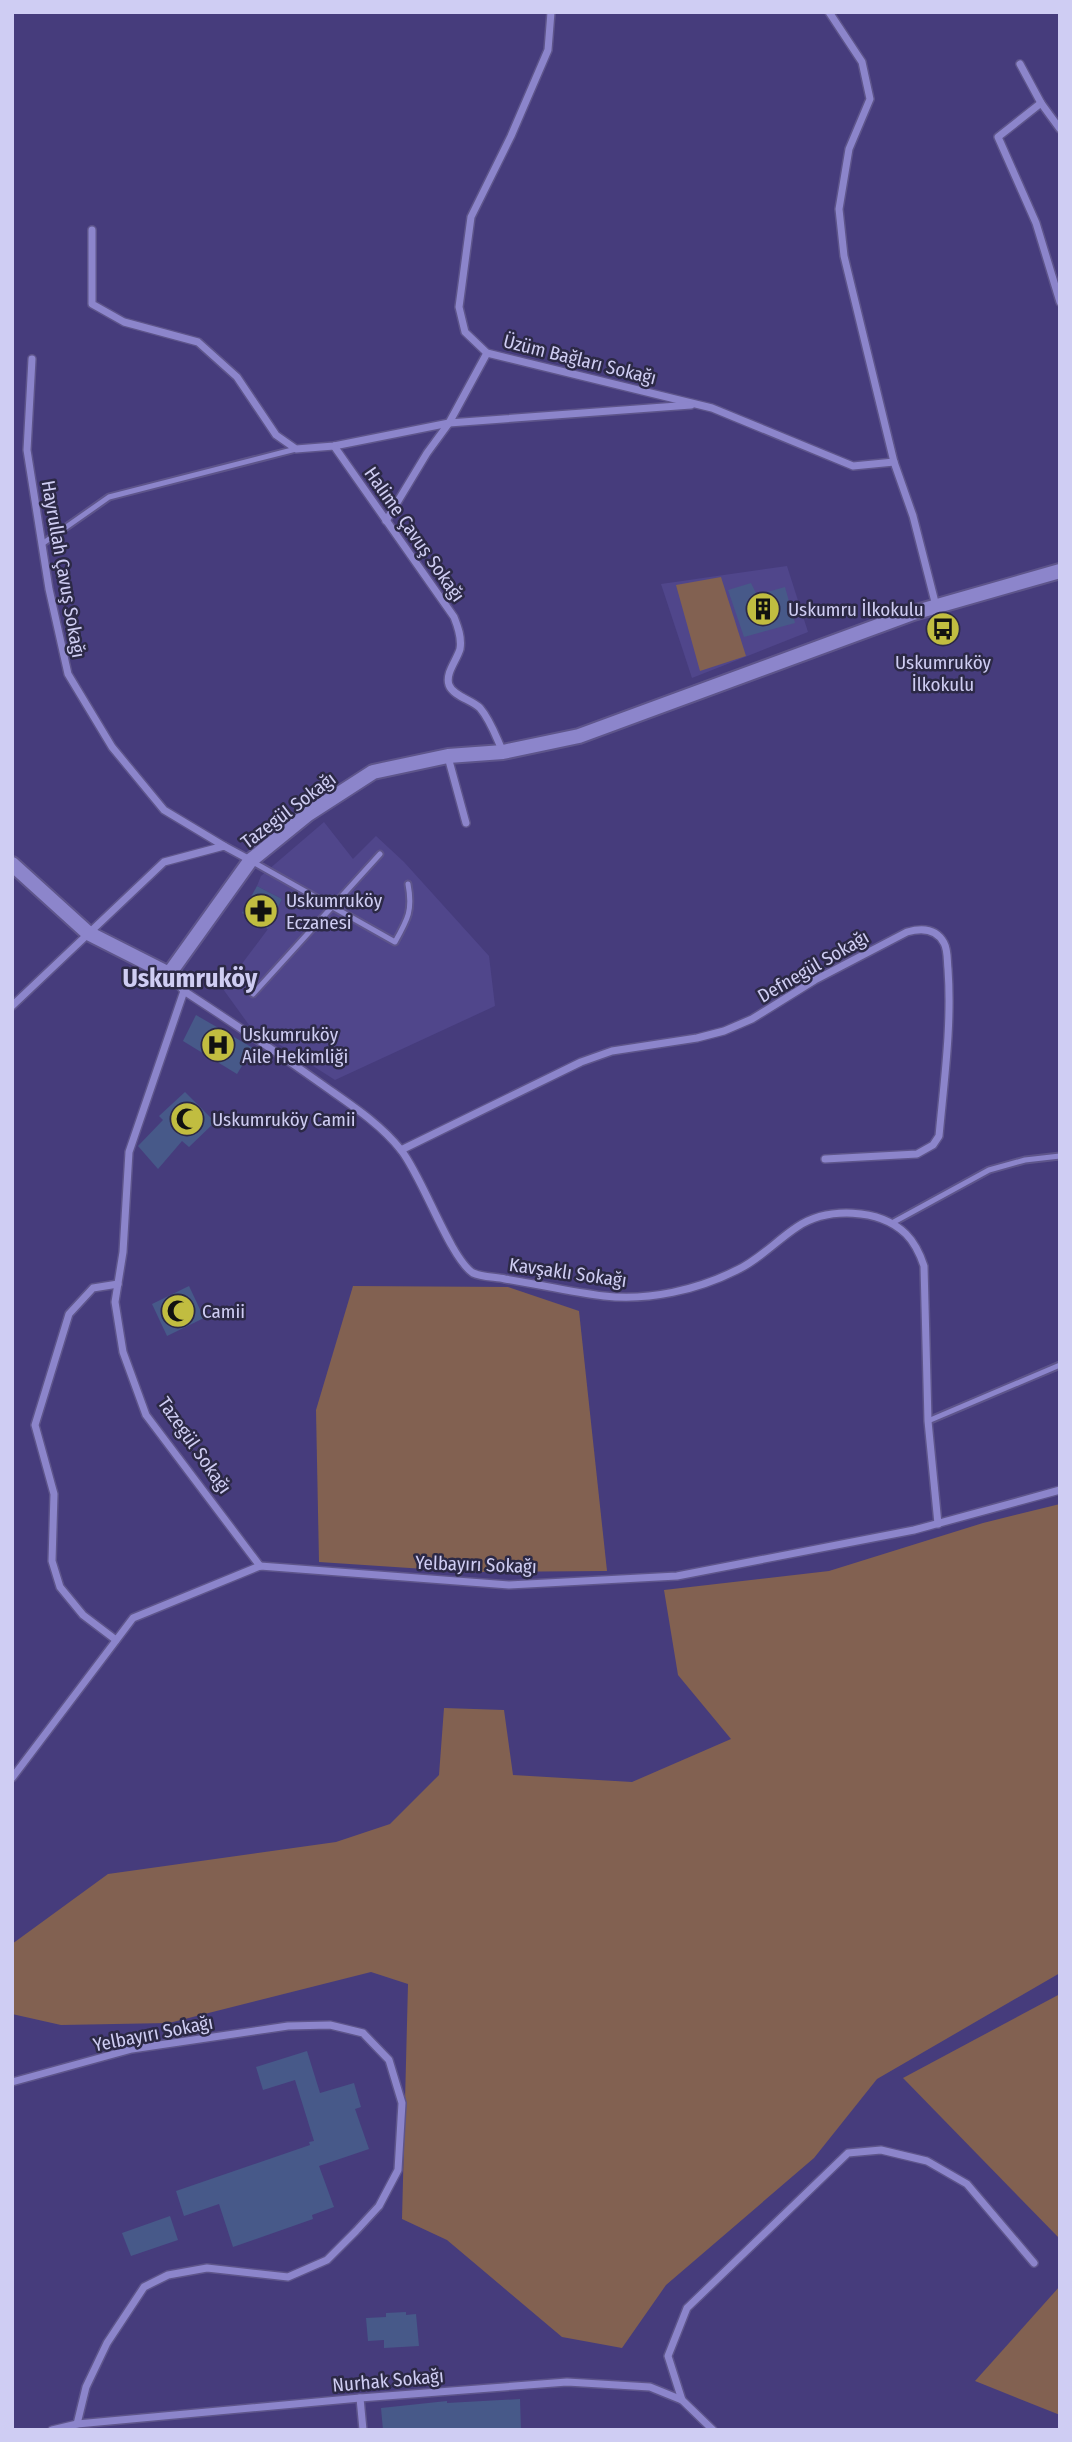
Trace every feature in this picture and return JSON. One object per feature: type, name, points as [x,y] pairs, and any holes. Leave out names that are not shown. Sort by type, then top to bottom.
[{"type":"street","name":"Üzüm Bağları Sokağı","points":[[551,12],[548,50],[511,136],[471,217],[459,306],[465,332],[487,353],[712,408],[853,466],[894,462]]},
{"type":"street","points":[[829,12],[862,62],[870,99],[849,149],[839,209],[844,256],[894,462],[913,516],[936,606]]},
{"type":"street","points":[[1020,64],[1041,103],[1060,129]]},
{"type":"street","points":[[1041,103],[998,137],[1036,223],[1060,302]]},
{"type":"street","points":[[92,230],[92,304],[124,323],[198,342],[237,377],[276,435],[296,449],[334,446],[449,422],[698,404]]},
{"type":"street","points":[[386,521],[449,422],[487,353]]},
{"type":"street","name":"Hayrullah Çavuş Sokağı","points":[[32,359],[27,450],[42,544],[68,674],[111,747],[164,810],[250,861]]},
{"type":"street","name":"Halime Çavuş Sokağı","points":[[334,446],[454,617],[460,631],[461,648],[448,684],[452,690],[478,706],[491,722],[503,752]]},
{"type":"street","name":"Tazegül Sokağı","points":[[169,974],[250,861],[308,814],[373,772],[447,756],[503,752],[579,736],[936,606],[1060,571]]},
{"type":"street","points":[[447,756],[466,823]]},
{"type":"street","points":[[12,1006],[164,862],[223,846]]},
{"type":"street","points":[[12,865],[89,933],[169,974],[184,991]]},
{"type":"street","name":"Defnegül Sokağı","points":[[401,1150],[581,1062],[612,1051],[697,1038],[724,1031],[752,1019],[815,980],[907,932],[918,929],[933,932],[946,946],[950,996],[939,1136],[933,1144],[917,1154],[825,1159]]},
{"type":"street","name":"Tazegül Sokağı","points":[[184,991],[129,1152],[123,1252],[114,1302],[123,1352],[146,1415],[260,1566]]},
{"type":"street","name":"Kavşaklı Sokağı","points":[[184,991],[360,1111],[401,1150],[424,1186],[458,1257],[474,1273],[604,1296],[662,1294],[715,1280],[740,1269],[799,1226],[830,1214],[851,1213],[892,1223],[906,1234],[918,1249],[924,1266],[928,1421],[938,1524]]},
{"type":"street","points":[[116,1640],[83,1615],[60,1587],[52,1561],[54,1494],[35,1425],[69,1314],[93,1288],[118,1284]]},
{"type":"street","name":"Yelbayırı Sokağı","points":[[12,1778],[132,1618],[260,1566],[509,1585],[677,1576],[938,1524],[1060,1490]]},
{"type":"street","name":"Yelbayırı Sokağı","points":[[12,2082],[132,2049],[288,2026],[330,2025],[363,2033],[389,2060],[402,2103],[398,2170],[379,2206],[327,2260],[288,2277],[207,2268],[168,2275],[144,2287],[107,2343],[86,2387],[77,2424]]},
{"type":"street","points":[[682,2400],[668,2356],[687,2308],[848,2153],[881,2150],[927,2161],[967,2184],[1034,2263]]},
{"type":"street","name":"Nurhak Sokağı","points":[[52,2430],[77,2424],[567,2382],[650,2387],[682,2400],[713,2430]]},
{"type":"street","points":[[360,2398],[363,2430]]},
{"type":"lane","points":[[42,544],[109,497],[296,449]]},
{"type":"lane","points":[[253,994],[380,854]]},
{"type":"lane","points":[[250,861],[395,942],[412,905],[408,884]]},
{"type":"lane","points":[[892,1223],[989,1170],[1025,1160],[1060,1156]]},
{"type":"lane","points":[[928,1421],[1060,1365]]},
{"type":"shaded area","points":[[787,566],[808,632],[692,678],[661,584]]},
{"type":"shaded area","points":[[721,577],[746,656],[700,671],[676,585]]},
{"type":"shaded area","points":[[324,822],[353,859],[376,836],[404,862],[489,956],[495,1006],[335,1080],[249,1025],[223,989],[268,929],[282,899],[257,886],[261,876]]},
{"type":"shaded area","points":[[353,1286],[508,1287],[579,1311],[607,1571],[470,1572],[319,1562],[316,1410]]},
{"type":"shaded area","points":[[1060,1504],[1060,1973],[877,2079],[814,2158],[666,2285],[622,2348],[562,2337],[447,2240],[402,2219],[408,1984],[371,1972],[169,2023],[61,2025],[12,2014],[12,1944],[108,1874],[336,1842],[390,1824],[439,1775],[444,1708],[504,1710],[513,1775],[632,1782],[731,1739],[678,1675],[664,1590],[829,1571],[983,1523]]},
{"type":"shaded area","points":[[1060,1994],[1060,2239],[903,2078]]},
{"type":"shaded area","points":[[1060,2286],[1060,2415],[975,2381]]},
{"type":"building","name":"Uskumru İlkokulu","points":[[751,583],[757,595],[785,587],[795,623],[744,637],[728,590]]},
{"type":"building","points":[[257,886],[282,899],[268,929],[242,913]]},
{"type":"building","name":"Uskumruköy Aile Hekimliği","points":[[196,1015],[253,1048],[237,1074],[183,1041]]},
{"type":"building","points":[[185,1092],[215,1122],[189,1147],[182,1141],[158,1169],[138,1146],[163,1120],[159,1116]]},
{"type":"building","name":"Camii","points":[[189,1286],[204,1318],[167,1336],[152,1304]]},
{"type":"building","points":[[307,2051],[320,2093],[354,2083],[361,2107],[355,2109],[369,2149],[319,2166],[334,2207],[312,2215],[313,2219],[233,2247],[219,2204],[184,2216],[176,2191],[310,2145],[309,2142],[314,2141],[295,2080],[263,2090],[256,2067]]},
{"type":"building","points":[[170,2216],[178,2240],[131,2256],[122,2233]]},
{"type":"building","points":[[406,2312],[406,2315],[416,2314],[419,2346],[384,2348],[384,2340],[368,2341],[366,2318]]},
{"type":"building","points":[[520,2399],[521,2430],[383,2430],[381,2408],[447,2401]]},
{"type":"place","name":"Uskumru İlkokulu","points":[[763,609]]},
{"type":"place","name":"Uskumruköy İlkokulu","points":[[943,629]]},
{"type":"place","name":"Uskumruköy Eczanesi","points":[[261,911]]},
{"type":"place","name":"Uskumruköy Aile Hekimliği","points":[[218,1045]]},
{"type":"place","name":"Uskumruköy Camii","points":[[187,1119]]},
{"type":"place","name":"Camii","points":[[178,1311]]},
{"type":"district","name":"Uskumruköy","points":[[190,978]]}]
